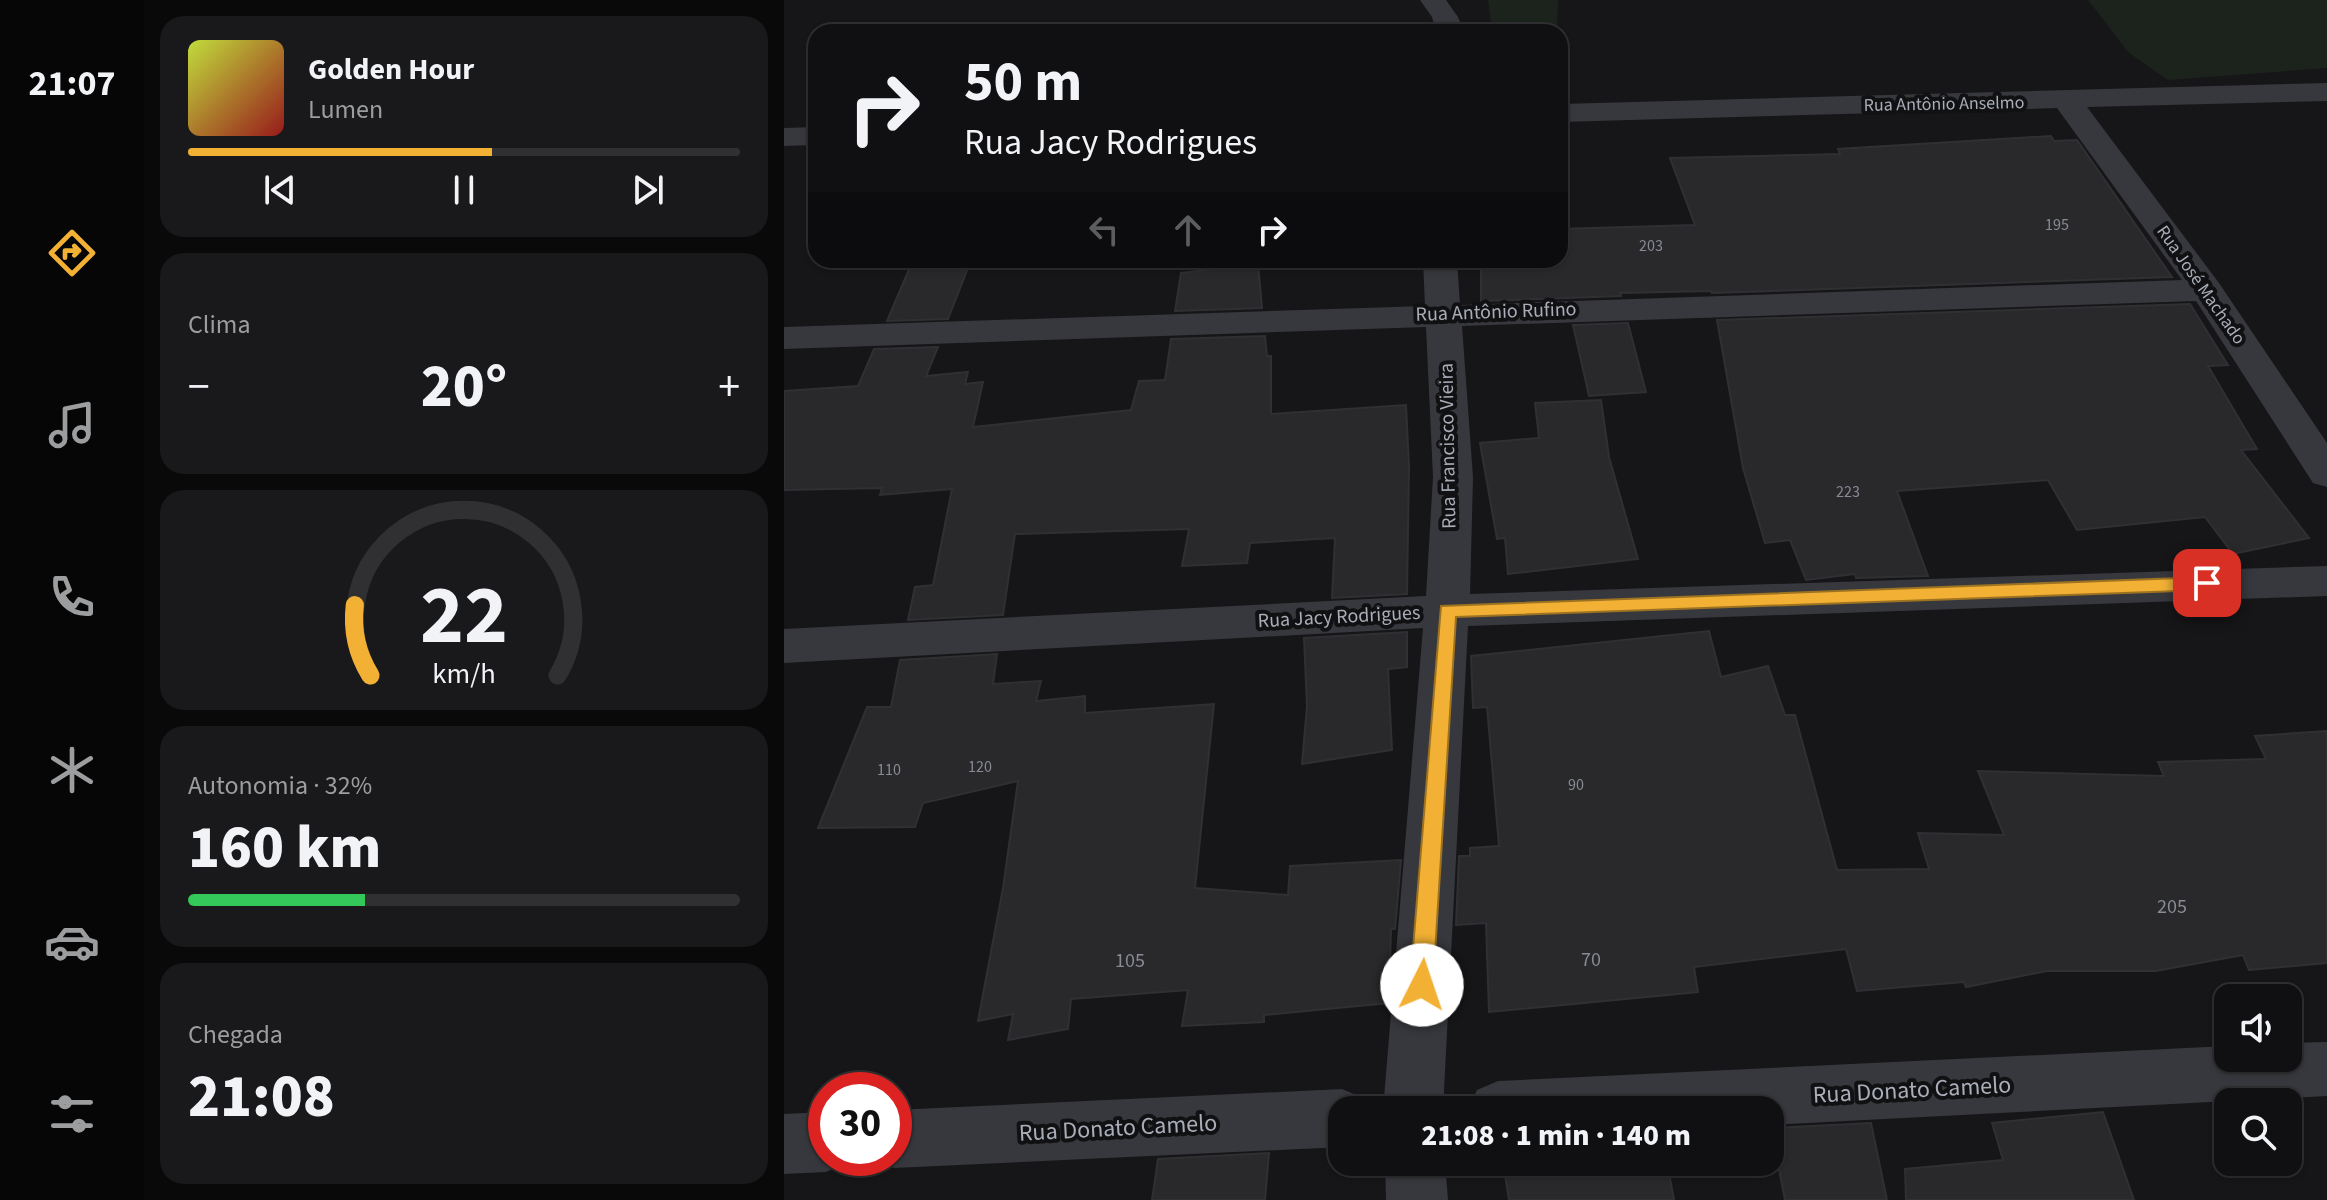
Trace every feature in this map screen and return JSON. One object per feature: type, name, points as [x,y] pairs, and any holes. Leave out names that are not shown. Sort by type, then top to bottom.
[{"type":"street","points":[[1433,0],[1447,24]]},
{"type":"street","name":"Rua Antônio Anselmo","points":[[1568,113],[2327,92]]},
{"type":"street","name":"Rua José Machado","points":[[2067,101],[2207,290],[2327,474]]},
{"type":"street","points":[[784,137],[808,136]]},
{"type":"street","name":"Rua Francisco Vieira","points":[[1414,1096],[1447,611],[1453,477],[1441,268]]},
{"type":"street","name":"Rua Antônio Rufino","points":[[784,338],[2207,290]]},
{"type":"street","name":"Rua Jacy Rodrigues","points":[[784,646],[1447,611],[2327,581]]},
{"type":"street","name":"Rua Donato Camelo","points":[[1781,1096],[2327,1069]]},
{"type":"street","name":"Rua Donato Camelo","points":[[912,1138],[1328,1119]]},
{"type":"street","points":[[784,1144],[808,1143]]},
{"type":"street","points":[[1416,1176],[1417,1200]]},
{"type":"shaded area","points":[[1488,0],[1558,0],[1557,24],[1491,24]]},
{"type":"shaded area","points":[[2088,0],[2327,0],[2327,68],[2168,80],[2129,53]]},
{"type":"building","points":[[2051,136],[2054,141],[2077,140],[2172,277],[1712,293],[1620,293],[1621,296],[1481,301],[1481,268],[1568,268],[1568,229],[1695,225],[1670,158],[1840,154],[1838,149]]},
{"type":"building","points":[[910,268],[968,268],[948,319],[887,321]]},
{"type":"building","points":[[1258,268],[1262,308],[1175,311],[1181,273]]},
{"type":"building","points":[[2190,304],[2228,365],[2208,366],[2257,449],[2241,450],[2309,538],[2233,554],[2205,517],[2077,530],[2048,480],[1897,491],[1928,576],[1856,578],[1855,574],[1806,580],[1790,540],[1765,543],[1743,468],[1717,320]]},
{"type":"building","points":[[1628,323],[1646,392],[1589,396],[1573,325]]},
{"type":"building","points":[[1265,336],[1267,356],[1271,356],[1271,414],[1406,405],[1409,466],[1407,594],[1332,598],[1335,538],[1250,543],[1247,563],[1182,566],[1189,529],[1015,534],[1003,615],[908,620],[915,587],[933,585],[952,489],[880,495],[882,488],[784,490],[784,391],[858,386],[874,349],[938,347],[926,376],[968,372],[965,384],[983,382],[973,427],[1131,410],[1139,381],[1165,380],[1171,339]]},
{"type":"building","points":[[1601,400],[1609,457],[1638,559],[1508,574],[1505,538],[1497,539],[1480,443],[1539,438],[1535,403]]},
{"type":"building","points":[[1709,631],[1721,677],[1768,666],[1785,715],[1795,715],[1837,870],[1929,869],[1918,833],[2004,835],[1978,771],[2164,776],[2158,762],[2266,759],[2255,736],[2327,731],[2327,963],[2249,970],[2243,955],[2156,971],[2047,971],[1966,987],[1964,982],[1857,991],[1846,949],[1694,967],[1698,992],[1489,1012],[1486,923],[1456,925],[1459,856],[1470,856],[1470,848],[1499,846],[1487,707],[1473,708],[1471,656]]},
{"type":"building","points":[[1407,632],[1407,667],[1388,669],[1392,750],[1302,764],[1307,706],[1304,638]]},
{"type":"building","points":[[997,654],[993,684],[1041,681],[1036,701],[1085,696],[1085,713],[1214,704],[1195,888],[1288,895],[1290,866],[1401,860],[1395,929],[1391,929],[1389,1003],[1264,1015],[1264,1022],[1182,1026],[1188,990],[1071,999],[1068,1029],[1008,1040],[1013,1014],[978,1021],[1003,888],[1018,781],[923,803],[915,827],[818,828],[867,707],[891,707],[900,660]]},
{"type":"building","points":[[2103,1112],[2134,1200],[1906,1200],[1905,1169],[2003,1160],[1992,1123]]},
{"type":"building","points":[[1871,1123],[1887,1200],[1785,1200],[1780,1176],[1784,1176],[1784,1127]]},
{"type":"building","points":[[1269,1153],[1265,1200],[1152,1200],[1158,1159]]},
{"type":"building","points":[[1505,1176],[1670,1176],[1674,1200],[1509,1200]]},
{"type":"route","points":[[1422,985],[1447,611],[2207,583]]}]
